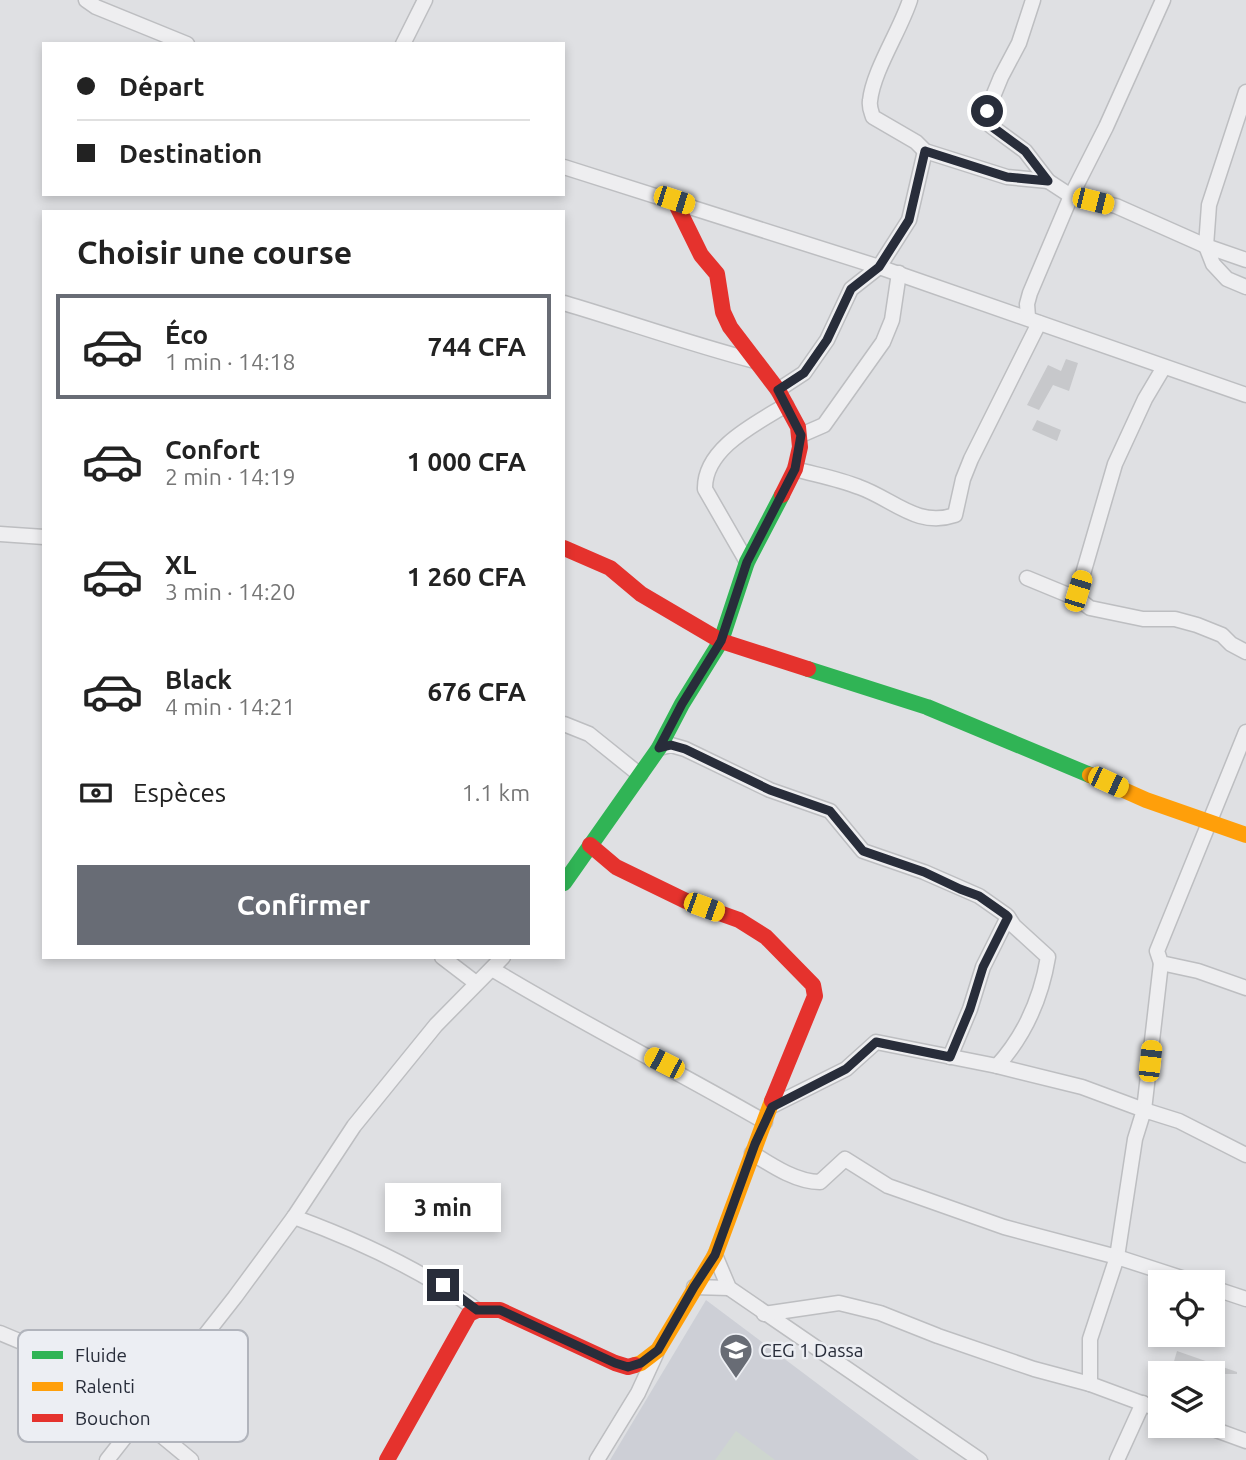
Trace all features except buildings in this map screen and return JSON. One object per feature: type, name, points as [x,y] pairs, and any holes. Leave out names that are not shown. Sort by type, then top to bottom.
[{"type":"street","points":[[86,0],[96,7],[182,42]]},
{"type":"street","points":[[404,42],[425,0]]},
{"type":"street","points":[[909,0],[872,89],[869,104],[873,117],[916,142],[925,151],[1007,177],[1048,181]]},
{"type":"street","points":[[1033,0],[1019,43],[987,111],[991,126],[1025,151],[1048,181],[1071,195],[1115,206],[1206,246],[1246,260]]},
{"type":"street","points":[[795,469],[856,486],[907,512],[940,520],[955,515],[971,458],[1034,320],[1027,304],[1030,293],[1071,195],[1106,127],[1163,0]]},
{"type":"street","points":[[1246,92],[1209,205],[1206,246],[1213,264],[1227,279],[1246,287]]},
{"type":"street","points":[[778,390],[804,373],[827,340],[851,289],[879,267],[909,220],[925,151]]},
{"type":"street","points":[[565,167],[899,273],[1246,395]]},
{"type":"street","points":[[565,882],[659,748],[682,704],[721,641],[747,562],[795,469],[801,435],[778,390],[730,327],[723,313],[717,274],[701,256],[674,200]]},
{"type":"street","points":[[801,435],[824,425],[883,342],[892,320],[899,273]]},
{"type":"street","points":[[565,303],[755,361]]},
{"type":"street","points":[[1078,599],[1115,464],[1145,399],[1164,367]]},
{"type":"street","points":[[747,562],[705,489],[705,479],[710,466],[746,428],[786,405]]},
{"type":"street","points":[[0,534],[42,537]]},
{"type":"street","points":[[565,548],[610,568],[641,594],[721,641],[927,707],[1027,747],[1146,800],[1246,835]]},
{"type":"street","points":[[1027,578],[1078,599],[1090,608],[1143,619],[1175,619],[1197,625],[1222,635],[1231,644],[1246,652]]},
{"type":"street","points":[[565,724],[589,734],[640,775]]},
{"type":"street","points":[[1246,732],[1157,951],[1157,958],[1161,963],[1198,971],[1246,988]]},
{"type":"street","points":[[659,748],[671,745],[685,749],[770,790],[830,811],[863,851],[924,872],[995,904],[1014,926],[1048,957],[1044,981],[1030,1017],[1014,1047],[998,1066]]},
{"type":"street","points":[[590,845],[616,867],[686,901],[739,920],[766,937],[813,985],[815,996],[752,1153],[715,1255],[694,1287],[658,1350],[638,1393],[597,1460]]},
{"type":"street","points":[[950,1057],[970,1009],[983,967],[1008,917]]},
{"type":"street","points":[[445,959],[476,983]]},
{"type":"street","points":[[209,1330],[294,1217],[354,1126],[436,1025],[501,959]]},
{"type":"street","points":[[1090,1384],[1090,1339],[1117,1257],[1135,1139],[1144,1110],[1161,963]]},
{"type":"street","points":[[492,969],[568,1015],[769,1114]]},
{"type":"street","points":[[769,1114],[846,1069],[876,1042],[998,1066],[1082,1087],[1179,1121],[1246,1155]]},
{"type":"street","points":[[752,1153],[778,1169],[814,1182],[820,1182],[845,1159],[888,1186],[1004,1227],[1157,1270]]},
{"type":"street","points":[[294,1217],[324,1228],[443,1285],[477,1310]]},
{"type":"street","points":[[715,1255],[729,1288],[980,1460]]},
{"type":"street","points":[[694,1287],[729,1288]]},
{"type":"street","points":[[1225,1292],[1246,1299]]},
{"type":"street","points":[[764,1314],[839,1303],[880,1313],[938,1336],[1090,1384],[1148,1406]]},
{"type":"street","points":[[387,1460],[469,1314],[477,1310],[500,1310],[628,1367],[641,1363],[658,1350]]},
{"type":"street","points":[[0,1333],[18,1341]]},
{"type":"street","points":[[1117,1460],[1143,1404]]},
{"type":"street","points":[[1225,1433],[1246,1441]]},
{"type":"street","points":[[107,1460],[119,1442]]},
{"type":"street","points":[[169,1442],[191,1460]]},
{"type":"shaded area","name":"CEG 1 Dassa","points":[[706,1300],[919,1460],[610,1460]]},
{"type":"shaded area","points":[[736,1431],[775,1460],[715,1460]]},
{"type":"traffic: fast","points":[[565,882],[659,748],[682,704],[721,641],[747,562],[782,495]]},
{"type":"traffic: fast","points":[[808,669],[927,707],[1090,775]]},
{"type":"traffic: slow","points":[[1090,775],[1146,800],[1246,835]]},
{"type":"traffic: slow","points":[[635,1365],[658,1350],[715,1255],[772,1101]]},
{"type":"traffic: jam","points":[[674,200],[701,255],[717,274],[723,312],[730,327],[778,390],[798,427],[800,447],[795,469],[782,495]]},
{"type":"traffic: jam","points":[[565,548],[610,568],[641,594],[721,641],[808,669]]},
{"type":"traffic: jam","points":[[590,845],[616,867],[686,901],[739,920],[766,937],[813,985],[815,996],[772,1101]]},
{"type":"traffic: jam","points":[[387,1460],[469,1314],[477,1310],[500,1310],[615,1363],[628,1367],[635,1365]]},
{"type":"place","name":"CEG 1 Dassa","points":[[736,1380]]},
{"type":"route","points":[[443,1285],[477,1310],[500,1310],[615,1363],[628,1367],[641,1363],[658,1350],[715,1255],[755,1144],[772,1107],[846,1069],[876,1042],[950,1057],[970,1009],[983,967],[996,936],[1008,917],[995,904],[979,896],[924,872],[863,851],[830,811],[770,790],[685,749],[671,745],[659,748],[682,704],[721,641],[747,562],[795,469],[801,435],[778,390],[804,373],[827,340],[851,289],[879,267],[909,220],[925,151],[1007,177],[1048,181],[1025,151],[991,126],[987,111]]}]
